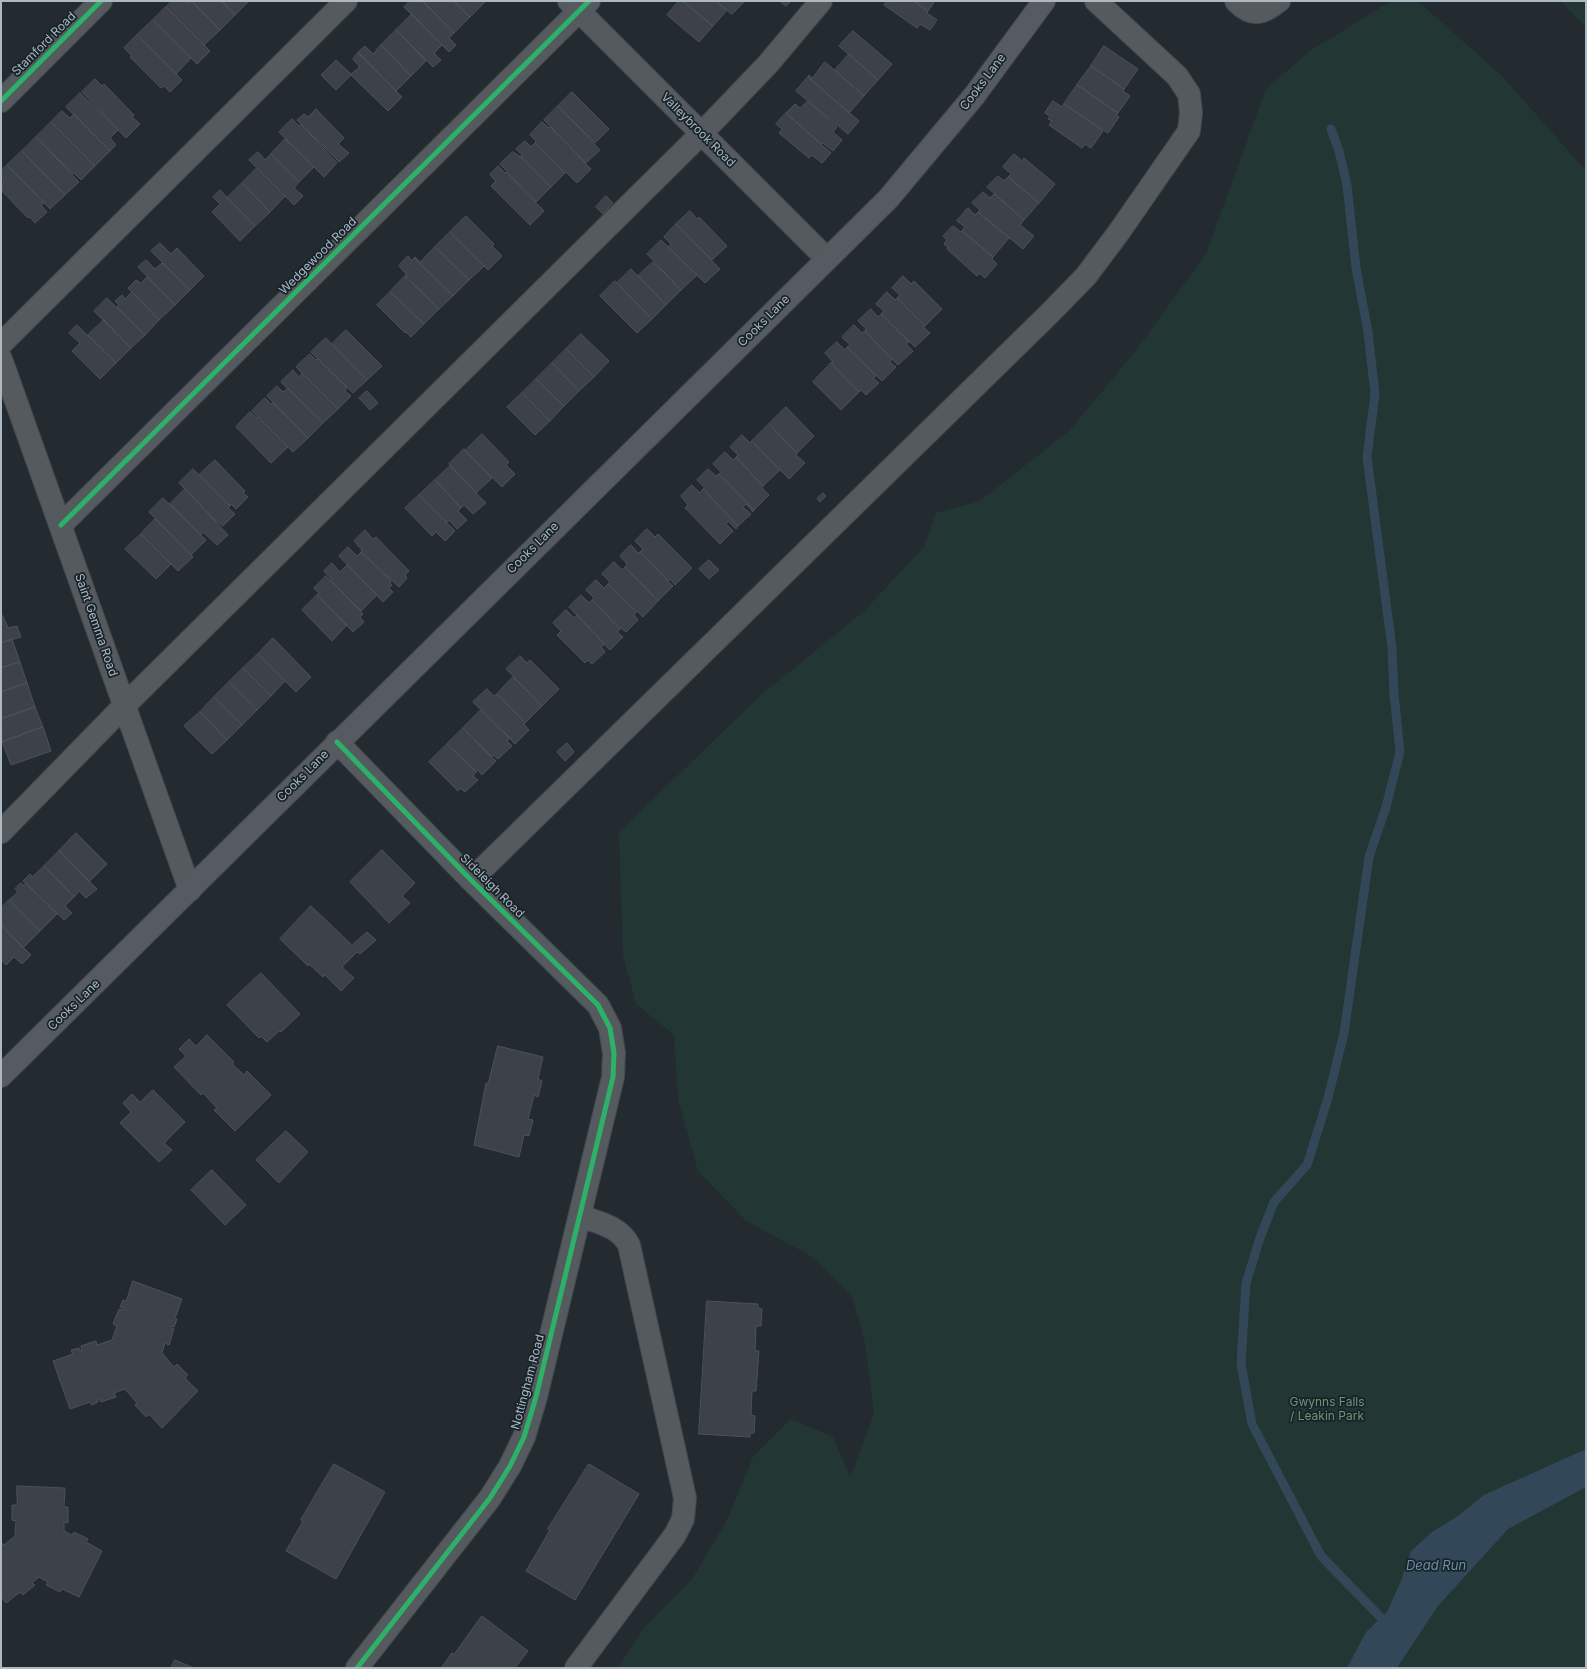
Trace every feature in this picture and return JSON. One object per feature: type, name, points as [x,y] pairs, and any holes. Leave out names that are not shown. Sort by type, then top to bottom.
[{"type":"main road","name":"Cooks Lane","points":[[1,1076],[190,890],[337,742],[888,199],[974,96],[1044,1]]},
{"type":"street","name":"Stamford Road","points":[[1,102],[101,1]]},
{"type":"street","points":[[1,344],[346,1]]},
{"type":"street","points":[[1,832],[124,706],[702,133],[768,64],[821,1]]},
{"type":"street","points":[[471,880],[1050,313],[1086,276],[1119,232],[1189,131],[1191,113],[1189,94],[1177,76],[1096,1]]},
{"type":"street","points":[[1236,1],[1241,7],[1254,13],[1264,12],[1280,1]]},
{"type":"street","name":"Valleybrook Road","points":[[579,4],[702,133],[827,259]]},
{"type":"street","name":"Wedgewood Road","points":[[61,525],[579,4]]},
{"type":"street","name":"Saint Gemma Road","points":[[3,370],[61,525],[190,890]]},
{"type":"street","name":"Sideleigh Road","points":[[337,742],[471,880],[598,1005],[610,1028],[614,1054]]},
{"type":"street","name":"Nottingham Road","points":[[357,1668],[490,1498],[510,1466],[524,1437],[536,1397],[613,1077],[614,1054]]},
{"type":"street","points":[[576,1668],[675,1535],[683,1519],[685,1498],[629,1245],[625,1236],[613,1228],[580,1216]]},
{"type":"green space","name":"Gwynns Falls / Leakin Park","points":[[1391,1],[1418,1],[1503,77],[1586,171],[1586,1668],[618,1668],[644,1628],[692,1579],[727,1520],[753,1457],[791,1419],[833,1437],[850,1477],[874,1414],[865,1343],[852,1296],[811,1256],[746,1221],[698,1171],[678,1099],[674,1035],[636,1004],[623,955],[619,832],[761,695],[864,611],[924,547],[936,513],[980,501],[1070,430],[1134,353],[1206,254],[1266,89],[1310,51]]},
{"type":"green space","points":[[1561,1],[1586,1],[1586,28]]},
{"type":"water","name":"Dead Run","points":[[1586,1449],[1586,1487],[1508,1529],[1437,1607],[1397,1668],[1347,1668],[1366,1632],[1387,1612],[1401,1581],[1411,1551],[1432,1532],[1458,1516],[1484,1495]]},
{"type":"building","points":[[172,1],[184,1],[186,3],[192,1],[220,30],[204,45],[166,7]]},
{"type":"building","points":[[192,1],[222,1],[235,15],[220,30]]},
{"type":"building","points":[[222,1],[249,1],[235,15]]},
{"type":"building","points":[[410,1],[422,1],[454,33],[449,38],[456,45],[449,52],[404,7]]},
{"type":"building","points":[[454,1],[470,17],[454,33],[424,2]]},
{"type":"building","points":[[454,1],[484,1],[485,2],[470,17]]},
{"type":"building","points":[[679,1],[683,1],[713,26],[699,42],[667,15]]},
{"type":"building","points":[[683,1],[716,1],[727,10],[713,26]]},
{"type":"building","points":[[716,1],[743,1],[744,2],[732,14]]},
{"type":"building","points":[[780,1],[791,1],[786,6]]},
{"type":"building","points":[[887,1],[914,1],[928,11],[927,13],[937,20],[930,30],[920,24],[917,28],[884,5]]},
{"type":"building","points":[[914,1],[935,1],[928,11]]},
{"type":"building","points":[[166,7],[210,51],[197,64],[153,20]]},
{"type":"building","points":[[412,14],[442,45],[434,53],[441,60],[433,67],[396,30]]},
{"type":"building","points":[[153,20],[191,58],[176,74],[137,35]]},
{"type":"building","points":[[396,30],[426,61],[411,76],[381,45]]},
{"type":"building","points":[[853,31],[892,64],[878,80],[839,46]]},
{"type":"building","points":[[137,35],[182,80],[170,92],[164,86],[161,88],[130,57],[132,56],[124,48]]},
{"type":"building","points":[[381,45],[411,76],[396,91],[358,52],[365,46],[373,54]]},
{"type":"building","points":[[1104,46],[1138,69],[1124,89],[1091,66]]},
{"type":"building","points":[[358,53],[402,97],[388,111],[351,75],[336,90],[321,75],[336,60],[351,74],[360,67],[353,59]]},
{"type":"building","points":[[849,54],[878,80],[864,96],[835,70]]},
{"type":"building","points":[[825,62],[864,96],[849,113],[808,77],[809,75],[812,78]]},
{"type":"building","points":[[1091,66],[1124,89],[1123,91],[1130,96],[1118,113],[1077,85]]},
{"type":"building","points":[[808,77],[859,121],[848,134],[796,91]]},
{"type":"building","points":[[95,79],[102,86],[104,84],[134,115],[132,117],[140,124],[126,138],[82,92]]},
{"type":"building","points":[[1077,85],[1118,113],[1116,115],[1119,117],[1108,133],[1064,104]]},
{"type":"building","points":[[572,92],[609,129],[595,143],[558,106]]},
{"type":"building","points":[[80,93],[118,130],[110,138],[116,145],[110,151],[66,107]]},
{"type":"building","points":[[808,101],[837,127],[833,132],[842,140],[833,151],[823,143],[821,144],[786,113],[795,104],[800,108]]},
{"type":"building","points":[[1053,101],[1062,107],[1064,104],[1103,131],[1091,148],[1085,144],[1082,148],[1049,125],[1052,121],[1048,119],[1050,116],[1045,113]]},
{"type":"building","points":[[558,106],[600,150],[586,163],[544,120]]},
{"type":"building","points":[[316,109],[344,138],[338,144],[349,153],[339,162],[297,120],[304,114],[308,117]]},
{"type":"building","points":[[62,111],[70,118],[74,114],[110,151],[95,166],[51,122]]},
{"type":"building","points":[[786,113],[831,153],[822,163],[812,155],[809,158],[779,133],[782,129],[776,124]]},
{"type":"building","points":[[292,119],[299,126],[301,124],[337,163],[324,177],[279,132]]},
{"type":"building","points":[[51,122],[95,166],[81,180],[36,137]]},
{"type":"building","points":[[542,122],[549,128],[550,127],[591,169],[577,183],[535,143],[536,141],[530,135]]},
{"type":"building","points":[[36,137],[79,182],[65,195],[22,151]]},
{"type":"building","points":[[285,139],[314,167],[299,182],[271,154]]},
{"type":"building","points":[[525,141],[531,147],[535,143],[565,173],[551,187],[521,157],[522,155],[516,149]]},
{"type":"building","points":[[22,151],[65,195],[50,209],[7,165]]},
{"type":"building","points":[[258,152],[265,160],[271,154],[299,182],[294,188],[303,196],[294,205],[249,160]]},
{"type":"building","points":[[513,152],[521,157],[551,187],[536,202],[500,164]]},
{"type":"building","points":[[1014,154],[1022,161],[1024,158],[1055,184],[1039,203],[1008,177],[1011,174],[1003,167]]},
{"type":"building","points":[[7,165],[44,203],[41,205],[47,212],[35,223],[30,217],[28,218],[1,190],[1,186],[4,183],[1,180],[1,171]]},
{"type":"building","points":[[498,166],[505,173],[506,172],[544,211],[530,225],[491,186],[496,181],[490,175]]},
{"type":"building","points":[[257,168],[285,196],[270,212],[242,183]]},
{"type":"building","points":[[998,176],[1004,181],[1008,177],[1039,203],[1024,220],[987,187]]},
{"type":"building","points":[[242,183],[270,212],[255,226],[227,198]]},
{"type":"building","points":[[220,190],[255,226],[240,241],[212,212],[220,204],[213,197]]},
{"type":"building","points":[[983,192],[990,198],[994,194],[1024,220],[1020,225],[1034,236],[1023,249],[978,212],[980,210],[972,203]]},
{"type":"building","points":[[606,196],[613,203],[603,214],[596,207]]},
{"type":"building","points":[[968,208],[975,215],[978,212],[1009,238],[993,257],[962,231],[965,227],[957,221]]},
{"type":"building","points":[[690,211],[697,219],[699,217],[727,246],[712,260],[676,224]]},
{"type":"building","points":[[466,216],[494,244],[492,246],[502,256],[488,270],[450,232]]},
{"type":"building","points":[[676,224],[720,269],[705,283],[668,247],[671,244],[664,237]]},
{"type":"building","points":[[953,226],[961,232],[962,231],[993,257],[992,259],[997,264],[985,278],[979,273],[977,276],[947,249],[948,247],[944,244],[947,240],[943,236]]},
{"type":"building","points":[[450,232],[484,266],[469,280],[435,247]]},
{"type":"building","points":[[661,240],[697,275],[681,290],[647,254]]},
{"type":"building","points":[[160,243],[171,254],[177,248],[204,276],[190,290],[151,251]]},
{"type":"building","points":[[435,247],[469,280],[453,296],[414,258],[415,257],[420,262]]},
{"type":"building","points":[[408,256],[412,261],[414,258],[453,296],[439,309],[405,276],[407,275],[399,266]]},
{"type":"building","points":[[146,260],[155,269],[162,263],[190,290],[175,305],[138,267]]},
{"type":"building","points":[[653,262],[681,290],[666,305],[638,276]]},
{"type":"building","points":[[631,269],[666,305],[652,319],[617,283]]},
{"type":"building","points":[[405,276],[439,309],[424,324],[390,292]]},
{"type":"building","points":[[903,276],[911,284],[914,281],[942,309],[925,326],[897,298],[900,295],[892,288]]},
{"type":"building","points":[[147,277],[175,305],[159,320],[128,288],[136,280],[141,283]]},
{"type":"building","points":[[615,281],[652,319],[637,333],[600,296]]},
{"type":"building","points":[[132,292],[159,320],[145,335],[117,307],[119,305],[115,301],[122,295],[125,299]]},
{"type":"building","points":[[390,292],[424,324],[411,337],[377,305]]},
{"type":"building","points":[[887,292],[895,300],[897,298],[930,333],[915,347],[881,314],[884,311],[876,304]]},
{"type":"building","points":[[107,298],[145,335],[131,348],[94,311]]},
{"type":"building","points":[[871,309],[878,317],[881,314],[909,342],[906,344],[913,351],[898,365],[865,331],[866,329],[858,321]]},
{"type":"building","points":[[104,320],[131,348],[116,363],[88,335]]},
{"type":"building","points":[[77,325],[116,363],[100,379],[72,351],[80,343],[69,333]]},
{"type":"building","points":[[854,325],[862,333],[865,331],[892,359],[890,362],[896,367],[882,381],[847,347],[850,345],[842,337]]},
{"type":"building","points":[[346,330],[382,366],[367,380],[332,344]]},
{"type":"building","points":[[581,334],[609,361],[594,377],[566,349]]},
{"type":"building","points":[[326,338],[367,380],[353,393],[311,352]]},
{"type":"building","points":[[837,342],[845,350],[847,347],[876,376],[873,378],[879,383],[866,395],[861,390],[859,392],[831,363],[833,362],[825,353]]},
{"type":"building","points":[[566,349],[594,377],[579,391],[552,363]]},
{"type":"building","points":[[310,354],[316,360],[318,359],[347,388],[345,391],[351,396],[338,409],[296,367]]},
{"type":"building","points":[[552,363],[579,391],[564,406],[536,379]]},
{"type":"building","points":[[831,363],[859,392],[841,410],[813,382]]},
{"type":"building","points":[[293,370],[299,377],[302,373],[338,409],[323,423],[281,382]]},
{"type":"building","points":[[536,379],[564,406],[550,421],[522,393]]},
{"type":"building","points":[[277,386],[283,392],[288,388],[323,423],[308,438],[267,396]]},
{"type":"building","points":[[367,391],[378,403],[370,410],[359,398]]},
{"type":"building","points":[[522,393],[550,421],[535,435],[507,407]]},
{"type":"building","points":[[265,398],[271,404],[273,403],[308,438],[293,452],[252,411]]},
{"type":"building","points":[[786,407],[814,436],[797,453],[769,424]]},
{"type":"building","points":[[250,412],[257,418],[258,417],[288,447],[271,463],[236,427]]},
{"type":"building","points":[[769,424],[805,463],[789,479],[752,441]]},
{"type":"building","points":[[482,434],[509,462],[506,465],[515,474],[502,487],[465,451]]},
{"type":"building","points":[[742,435],[750,443],[752,441],[780,470],[763,486],[736,457],[738,455],[730,447]]},
{"type":"building","points":[[464,449],[492,478],[476,493],[449,464]]},
{"type":"building","points":[[725,452],[733,460],[736,457],[763,486],[762,488],[769,495],[754,510],[719,474],[721,472],[713,464]]},
{"type":"building","points":[[215,460],[245,491],[243,493],[248,497],[236,509],[231,504],[230,506],[199,475]]},
{"type":"building","points":[[450,466],[486,503],[473,514],[464,505],[461,508],[435,480]]},
{"type":"building","points":[[193,469],[230,506],[228,508],[235,514],[223,526],[215,520],[179,483]]},
{"type":"building","points":[[708,469],[716,476],[719,474],[754,510],[753,512],[746,504],[743,507],[751,514],[738,526],[703,489],[705,488],[697,480]]},
{"type":"building","points":[[435,480],[461,508],[458,511],[467,520],[457,529],[449,520],[446,522],[419,495]]},
{"type":"building","points":[[692,485],[700,493],[703,489],[738,526],[736,529],[728,521],[726,524],[733,531],[720,544],[685,508],[688,505],[681,496]]},
{"type":"building","points":[[185,489],[228,535],[217,545],[203,532],[201,535],[170,504]]},
{"type":"building","points":[[823,493],[826,496],[820,502],[817,499]]},
{"type":"building","points":[[419,495],[455,531],[445,541],[436,532],[432,536],[405,508]]},
{"type":"building","points":[[163,498],[206,540],[191,555],[149,512]]},
{"type":"building","points":[[155,519],[193,557],[178,571],[141,534]]},
{"type":"building","points":[[647,529],[655,537],[658,534],[692,568],[675,585],[670,579],[668,581],[640,552],[643,549],[635,541]]},
{"type":"building","points":[[365,530],[373,539],[376,537],[409,571],[405,575],[407,578],[399,587],[361,552],[362,550],[354,541]]},
{"type":"building","points":[[141,534],[171,564],[156,579],[125,549]]},
{"type":"building","points":[[631,545],[638,553],[640,552],[673,586],[658,601],[625,567],[627,564],[620,556]]},
{"type":"building","points":[[348,547],[357,556],[361,552],[391,581],[390,583],[392,585],[389,588],[393,592],[383,602],[339,556]]},
{"type":"building","points":[[709,560],[719,570],[709,579],[699,569]]},
{"type":"building","points":[[614,562],[622,570],[625,567],[658,601],[643,617],[608,584],[610,582],[602,574]]},
{"type":"building","points":[[332,563],[340,572],[347,565],[377,595],[361,611],[331,581],[332,580],[324,571]]},
{"type":"building","points":[[326,576],[363,614],[360,617],[364,622],[353,632],[317,595],[319,593],[314,588]]},
{"type":"building","points":[[596,580],[604,588],[608,584],[636,612],[634,615],[638,620],[626,632],[621,628],[620,629],[592,600],[594,598],[586,590]]},
{"type":"building","points":[[317,595],[347,625],[332,641],[302,610]]},
{"type":"building","points":[[581,595],[589,603],[592,600],[620,629],[617,632],[623,637],[610,650],[569,607]]},
{"type":"building","points":[[566,610],[574,618],[577,615],[605,644],[601,647],[605,652],[592,664],[588,660],[585,663],[557,635],[561,631],[553,623]]},
{"type":"building","points":[[3,616],[8,628],[17,626],[21,637],[1,643],[1,617]]},
{"type":"building","points":[[273,638],[311,677],[296,692],[258,654]]},
{"type":"building","points":[[12,639],[20,662],[1,668],[1,643]]},
{"type":"building","points":[[258,654],[285,681],[271,696],[243,668]]},
{"type":"building","points":[[520,656],[527,663],[530,660],[559,689],[542,706],[506,669]]},
{"type":"building","points":[[20,662],[27,683],[1,692],[1,668]]},
{"type":"building","points":[[243,668],[271,696],[257,710],[229,682]]},
{"type":"building","points":[[513,677],[542,706],[525,723],[497,694]]},
{"type":"building","points":[[229,682],[257,710],[242,725],[214,697]]},
{"type":"building","points":[[27,683],[35,707],[1,719],[1,692]]},
{"type":"building","points":[[487,689],[494,696],[497,694],[525,723],[524,724],[529,730],[515,744],[473,702]]},
{"type":"building","points":[[214,697],[242,725],[227,740],[200,712]]},
{"type":"building","points":[[35,707],[43,727],[2,742],[1,719]]},
{"type":"building","points":[[481,710],[510,738],[507,741],[512,746],[498,759],[493,755],[491,757],[463,728]]},
{"type":"building","points":[[200,712],[227,740],[212,754],[184,726]]},
{"type":"building","points":[[43,727],[51,751],[11,765],[2,742]]},
{"type":"building","points":[[463,728],[496,761],[482,775],[478,770],[476,772],[447,744]]},
{"type":"building","points":[[567,743],[574,752],[565,761],[557,752]]},
{"type":"building","points":[[447,744],[476,772],[473,776],[478,780],[465,792],[460,788],[458,791],[429,762]]},
{"type":"building","points":[[76,833],[107,864],[89,882],[62,854],[60,850]]},
{"type":"building","points":[[60,850],[62,854],[97,889],[86,898],[79,891],[74,897],[44,866]]},
{"type":"building","points":[[382,850],[415,883],[402,896],[410,903],[389,923],[350,882]]},
{"type":"building","points":[[44,866],[74,897],[65,906],[72,913],[64,920],[23,881],[30,874],[32,877]]},
{"type":"building","points":[[21,883],[24,886],[26,883],[57,914],[40,931],[9,900],[18,892],[15,889]]},
{"type":"building","points":[[9,900],[40,931],[23,948],[1,925],[1,908]]},
{"type":"building","points":[[311,906],[352,945],[367,932],[376,940],[360,954],[357,952],[342,967],[354,978],[341,991],[325,975],[323,977],[309,964],[308,966],[280,939]]},
{"type":"building","points":[[1,925],[31,955],[22,964],[14,957],[6,965],[1,960]]},
{"type":"building","points":[[261,973],[300,1014],[281,1032],[279,1031],[267,1042],[261,1036],[259,1038],[227,1005]]},
{"type":"building","points":[[207,1035],[234,1062],[232,1064],[244,1075],[247,1071],[271,1095],[235,1131],[214,1110],[217,1108],[203,1093],[201,1095],[174,1067],[186,1056],[179,1049],[189,1039],[196,1046]]},
{"type":"building","points":[[498,1046],[543,1057],[538,1079],[542,1081],[538,1097],[534,1095],[528,1119],[533,1120],[529,1136],[524,1135],[519,1157],[474,1145],[486,1083],[488,1083]]},
{"type":"building","points":[[153,1090],[185,1122],[164,1143],[172,1150],[159,1162],[120,1123],[131,1112],[123,1103],[132,1094],[140,1102]]},
{"type":"building","points":[[286,1131],[308,1152],[279,1183],[256,1160]]},
{"type":"building","points":[[212,1170],[246,1205],[225,1225],[191,1190]]},
{"type":"building","points":[[133,1281],[182,1299],[175,1318],[177,1319],[174,1327],[172,1326],[171,1328],[174,1329],[169,1345],[165,1343],[162,1353],[174,1367],[177,1364],[188,1375],[185,1378],[198,1391],[162,1428],[149,1414],[146,1417],[135,1405],[137,1403],[125,1389],[114,1393],[116,1397],[101,1402],[99,1399],[97,1400],[98,1402],[92,1405],[90,1402],[70,1409],[53,1361],[73,1354],[71,1350],[79,1348],[80,1351],[82,1351],[81,1346],[96,1341],[97,1345],[112,1340],[117,1326],[113,1324],[119,1309],[123,1310],[124,1308],[120,1307],[123,1300],[126,1301]]},
{"type":"building","points":[[707,1301],[758,1304],[758,1308],[762,1309],[761,1326],[756,1326],[755,1351],[759,1351],[756,1391],[752,1391],[751,1415],[755,1416],[754,1433],[750,1433],[750,1437],[699,1434]]},
{"type":"building","points":[[334,1464],[385,1492],[336,1579],[286,1551],[303,1521],[301,1520]]},
{"type":"building","points":[[589,1464],[639,1494],[575,1600],[526,1571],[550,1530],[548,1529]]},
{"type":"building","points":[[17,1486],[65,1488],[64,1507],[68,1507],[68,1523],[64,1522],[64,1531],[72,1535],[74,1532],[88,1539],[86,1542],[102,1551],[79,1597],[62,1589],[60,1592],[46,1585],[48,1582],[39,1577],[32,1583],[35,1585],[23,1595],[20,1592],[6,1603],[1,1597],[1,1542],[4,1545],[15,1536],[16,1521],[12,1520],[12,1505],[17,1505]]},
{"type":"building","points":[[482,1616],[528,1651],[515,1668],[441,1668],[452,1653],[454,1654]]},
{"type":"building","points":[[175,1660],[194,1668],[171,1668]]},
{"type":"waterway","points":[[1331,129],[1339,151],[1347,185],[1356,268],[1368,332],[1375,394],[1367,457],[1392,648],[1394,694],[1400,752],[1386,807],[1369,857],[1344,1033],[1328,1098],[1307,1165],[1274,1202],[1260,1238],[1246,1283],[1241,1364],[1252,1424],[1321,1556],[1389,1626]]},
{"type":"cycle path","points":[[1,101],[101,1]]},
{"type":"cycle path","points":[[61,525],[589,1]]},
{"type":"cycle path","points":[[337,742],[471,880],[598,1005],[610,1028],[614,1053],[613,1077],[536,1397],[524,1437],[510,1466],[490,1498],[357,1668]]}]
